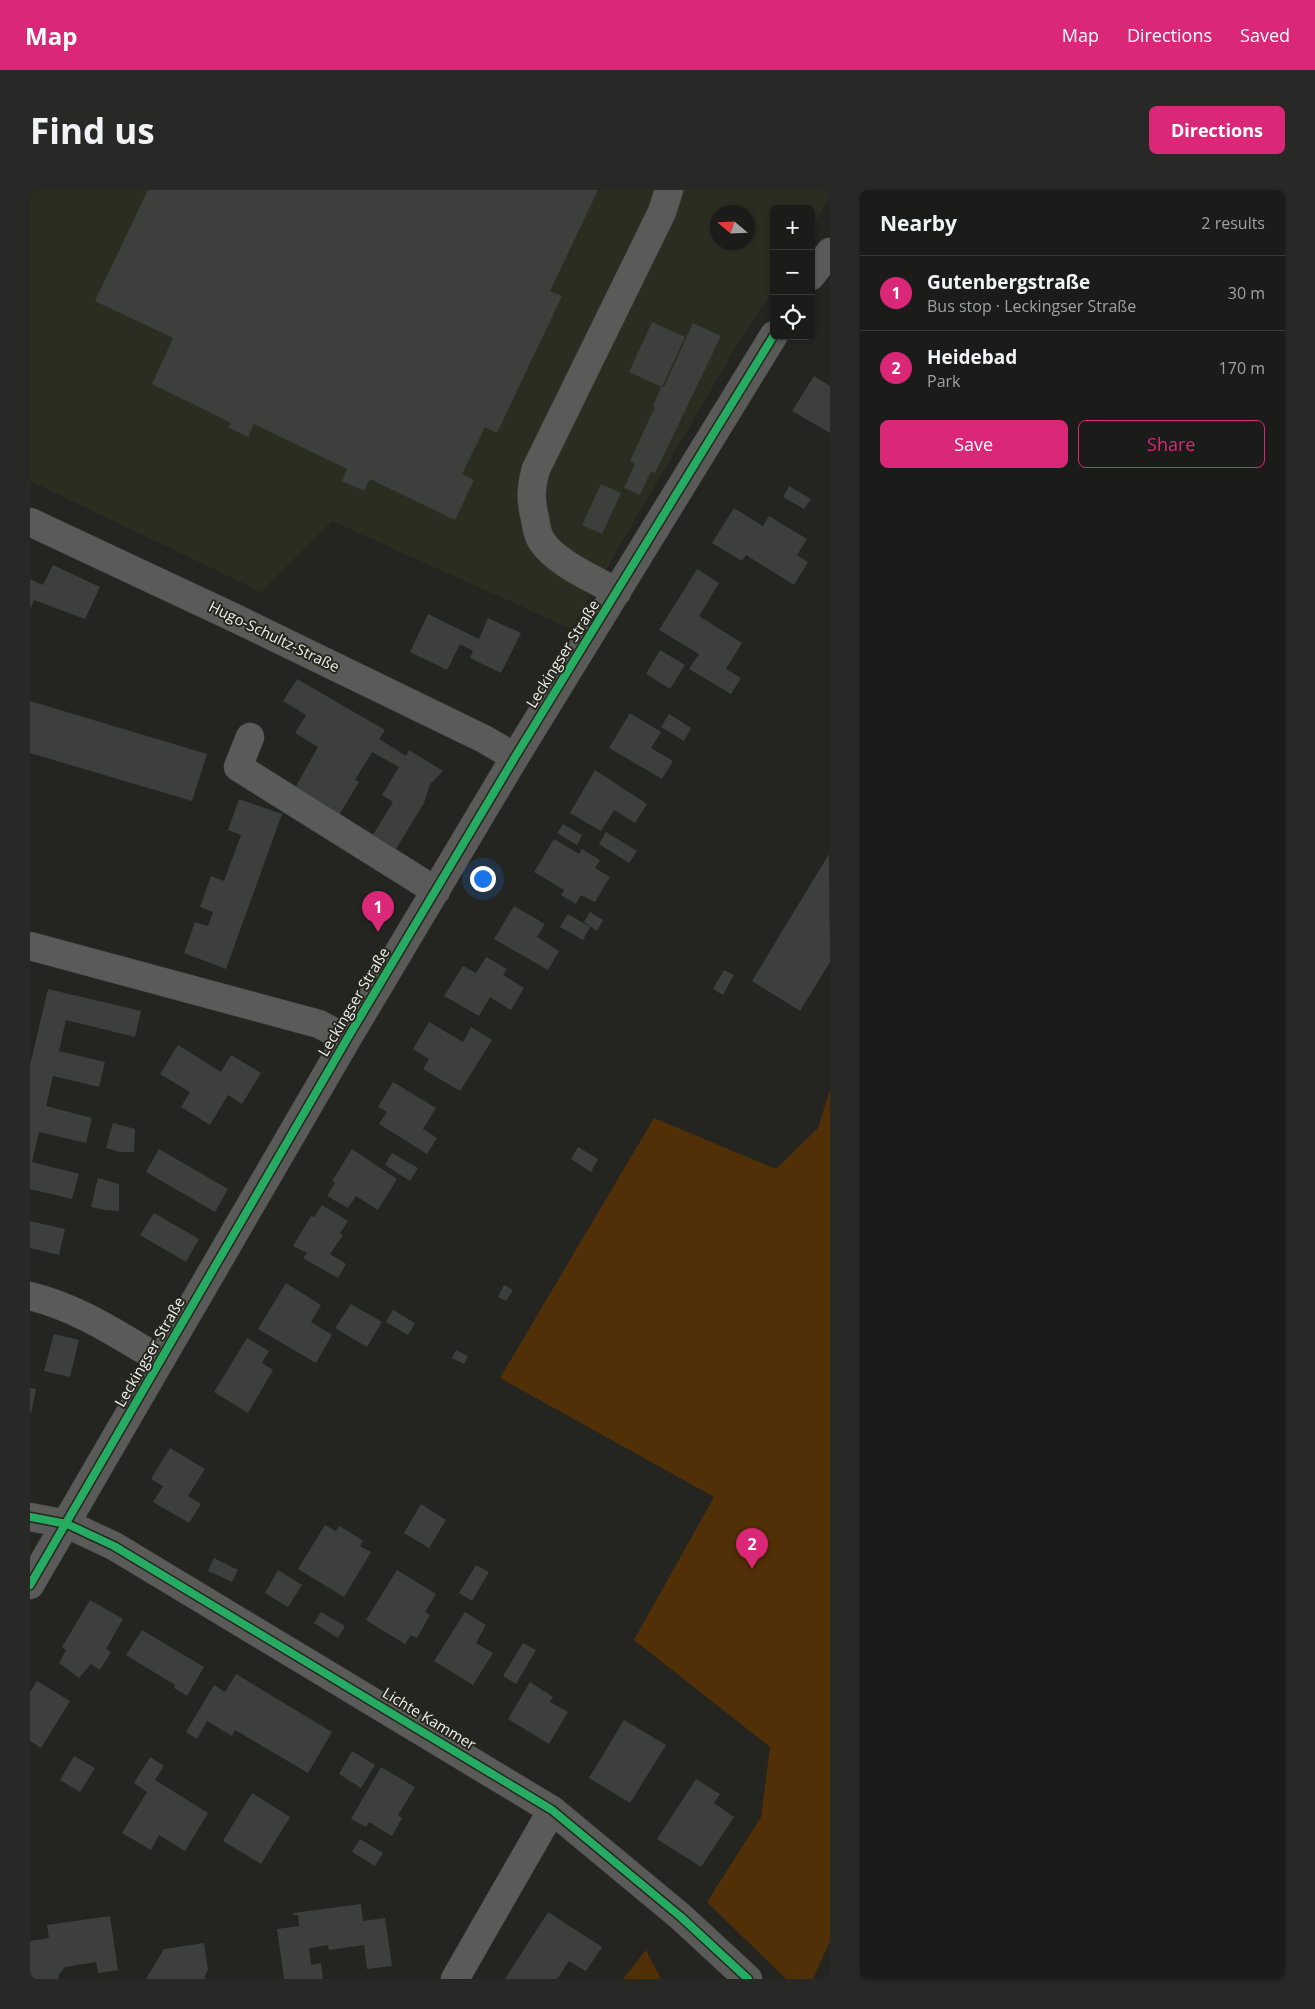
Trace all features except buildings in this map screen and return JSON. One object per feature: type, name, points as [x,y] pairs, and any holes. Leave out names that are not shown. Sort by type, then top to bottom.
[{"type":"street","points":[[617,592],[558,559],[540,539],[532,509],[531,486],[536,469],[662,212],[669,190]]},
{"type":"street","points":[[815,271],[830,252]]},
{"type":"street","name":"Leckingser Straße","points":[[30,1585],[347,1039],[515,758],[771,340]]},
{"type":"street","name":"Hugo-Schultz-Straße","points":[[30,522],[484,739],[515,758]]},
{"type":"street","points":[[250,737],[238,767],[436,891]]},
{"type":"street","points":[[30,946],[319,1024],[347,1039]]},
{"type":"street","points":[[30,1296],[77,1311],[161,1360]]},
{"type":"street","name":"Lichte Kammer","points":[[30,1516],[67,1524],[114,1546],[552,1810],[681,1917],[748,1979]]},
{"type":"street","points":[[455,1979],[552,1810]]},
{"type":"shaded area","points":[[30,190],[830,190],[830,198],[815,222],[815,205],[770,205],[770,294],[735,349],[571,629],[332,521],[261,592],[30,481]]},
{"type":"shaded area","points":[[830,1089],[830,1941],[813,1979],[786,1979],[707,1902],[761,1817],[770,1747],[634,1640],[714,1497],[500,1378],[654,1118],[776,1169],[818,1128]]},
{"type":"shaded area","points":[[646,1950],[661,1979],[623,1979]]},
{"type":"cycle path","points":[[30,1585],[347,1039],[515,757],[771,340]]},
{"type":"cycle path","points":[[30,1517],[67,1524],[114,1546],[552,1810],[681,1917],[748,1979]]},
{"type":"place","name":"Gutenbergstraße","points":[[378,932]]},
{"type":"place","name":"Heidebad","points":[[752,1569]]}]
